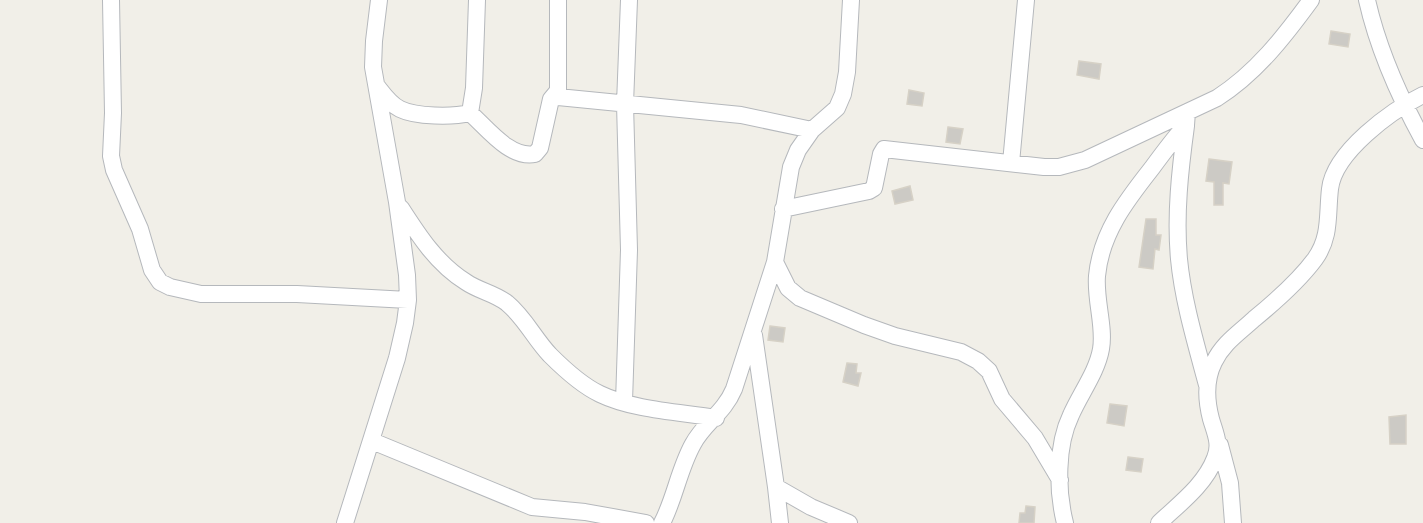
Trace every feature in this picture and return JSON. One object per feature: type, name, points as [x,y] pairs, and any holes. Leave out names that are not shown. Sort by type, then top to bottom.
[{"type":"street","points":[[111,0],[113,113],[111,156],[114,170],[140,229],[152,270],[160,282],[170,287],[201,294],[297,294],[408,300]]},
{"type":"street","points":[[345,523],[397,358],[408,300],[397,202],[375,83],[374,40],[379,0]]},
{"type":"street","points":[[470,112],[474,88],[477,0]]},
{"type":"street","points":[[558,0],[558,97]]},
{"type":"street","points":[[624,402],[629,250],[625,104],[629,0]]},
{"type":"street","points":[[662,523],[699,433],[729,402],[775,262],[791,167],[798,150],[812,130],[837,108],[843,94],[847,72],[850,0]]},
{"type":"street","points":[[1011,163],[1026,0]]},
{"type":"street","points":[[783,209],[869,191],[874,188],[884,149],[1044,167],[1070,165],[1086,160],[1186,119],[1217,98],[1260,65],[1311,0]]},
{"type":"street","points":[[1367,0],[1378,37],[1404,104],[1423,140]]},
{"type":"street","points":[[375,83],[389,101],[408,112],[451,116],[470,112]]},
{"type":"street","points":[[470,112],[507,146],[527,156],[535,154],[540,148],[551,99],[556,93],[558,97],[741,115],[812,130]]},
{"type":"street","points":[[1207,385],[1213,363],[1225,344],[1299,279],[1317,257],[1326,237],[1330,187],[1339,167],[1367,132],[1404,104],[1423,95]]},
{"type":"street","points":[[1186,119],[1177,220],[1179,260],[1186,302],[1207,385],[1208,402],[1230,483],[1233,523]]},
{"type":"street","points":[[1065,523],[1061,504],[1061,464],[1066,428],[1101,350],[1097,276],[1106,239],[1124,205],[1186,119]]},
{"type":"street","points":[[397,202],[430,251],[454,274],[468,284],[498,296],[514,309],[522,316],[549,354],[598,393],[624,402],[716,418]]},
{"type":"street","points":[[775,262],[788,288],[800,298],[895,336],[961,352],[978,361],[989,371],[1002,399],[1035,438],[1061,481]]},
{"type":"street","points":[[753,331],[780,523]]},
{"type":"street","points":[[372,441],[532,507],[585,512],[646,523]]},
{"type":"street","points":[[1159,523],[1195,489],[1209,471],[1216,456],[1218,441]]},
{"type":"street","points":[[776,487],[811,507],[849,523]]},
{"type":"building","points":[[1331,31],[1350,34],[1348,47],[1329,44]]},
{"type":"building","points":[[1079,61],[1101,64],[1099,79],[1077,75]]},
{"type":"building","points":[[909,90],[924,93],[922,106],[907,104]]},
{"type":"building","points":[[948,127],[963,129],[960,144],[946,142]]},
{"type":"building","points":[[1209,159],[1232,162],[1229,184],[1223,183],[1223,205],[1214,205],[1214,182],[1206,181]]},
{"type":"building","points":[[910,186],[913,200],[895,204],[892,191]]},
{"type":"building","points":[[1146,219],[1156,219],[1156,235],[1161,235],[1159,250],[1155,249],[1153,269],[1139,267]]},
{"type":"building","points":[[770,326],[785,328],[783,342],[768,340]]},
{"type":"building","points":[[847,363],[857,364],[856,373],[861,373],[858,386],[843,382]]},
{"type":"building","points":[[1110,404],[1127,406],[1124,426],[1107,423]]},
{"type":"building","points":[[1406,415],[1406,444],[1390,444],[1389,417]]},
{"type":"building","points":[[1128,457],[1143,459],[1141,472],[1126,470]]},
{"type":"building","points":[[1026,506],[1035,507],[1034,523],[1019,523],[1020,513],[1025,513]]}]
